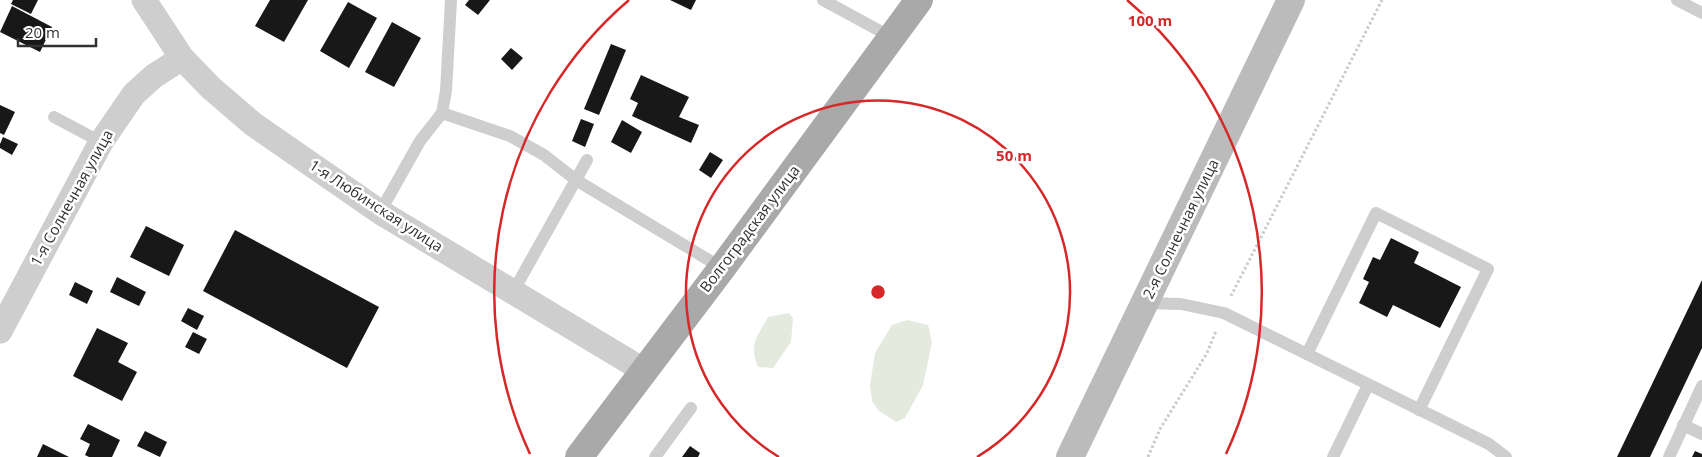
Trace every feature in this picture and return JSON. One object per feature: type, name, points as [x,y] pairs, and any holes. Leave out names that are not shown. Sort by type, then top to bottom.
[{"type":"main road","name":"Волгоградская улица","points":[[579,457],[722,268],[918,0]]},
{"type":"main road","name":"2-я Солнечная улица","points":[[1070,457],[1291,0]]},
{"type":"street","name":"1-я Любинская улица","points":[[144,0],[182,58],[211,88],[253,124],[380,212],[643,370]]},
{"type":"street","name":"1-я Солнечная улица","points":[[0,331],[101,142],[134,94],[154,76],[182,58]]},
{"type":"lane","points":[[380,212],[420,141],[442,113],[446,91],[451,0]]},
{"type":"lane","points":[[823,0],[891,37]]},
{"type":"lane","points":[[1676,0],[1702,13]]},
{"type":"lane","points":[[442,113],[510,136],[544,155],[576,180],[722,268]]},
{"type":"lane","points":[[54,117],[101,142]]},
{"type":"lane","points":[[513,292],[587,160]]},
{"type":"lane","points":[[1307,354],[1376,214],[1488,269],[1419,410]]},
{"type":"lane","points":[[1145,303],[1181,304],[1224,313],[1489,444],[1506,457]]},
{"type":"lane","points":[[1333,457],[1368,384]]},
{"type":"lane","points":[[1669,457],[1702,386]]},
{"type":"lane","points":[[655,457],[691,408]]},
{"type":"lane","points":[[1683,425],[1702,434]]},
{"type":"path","points":[[1148,457],[1160,429],[1207,353],[1237,282],[1382,0]]},
{"type":"shaded area","points":[[789,313],[793,318],[791,342],[773,368],[758,367],[754,346],[761,329],[768,317]]},
{"type":"shaded area","points":[[907,320],[928,325],[932,342],[923,385],[905,418],[896,422],[879,411],[872,401],[870,385],[875,353],[892,325]]},
{"type":"building","points":[[13,0],[38,0],[31,14],[11,4]]},
{"type":"building","points":[[270,0],[308,0],[284,42],[255,26]]},
{"type":"building","points":[[469,0],[490,0],[478,15],[465,5]]},
{"type":"building","points":[[670,0],[696,0],[691,10]]},
{"type":"building","points":[[348,2],[377,18],[349,68],[320,51]]},
{"type":"building","points":[[12,6],[52,27],[40,52],[0,32]]},
{"type":"building","points":[[392,22],[421,38],[394,87],[365,72]]},
{"type":"building","points":[[611,44],[626,50],[599,115],[584,109]]},
{"type":"building","points":[[511,48],[523,58],[512,70],[501,59]]},
{"type":"building","points":[[641,75],[689,97],[679,117],[699,125],[691,143],[632,116],[638,103],[630,99]]},
{"type":"building","points":[[0,105],[15,112],[4,135],[0,133]]},
{"type":"building","points":[[581,119],[594,124],[585,147],[572,141]]},
{"type":"building","points":[[622,120],[642,132],[631,153],[611,142]]},
{"type":"building","points":[[3,137],[18,144],[12,155],[0,148]]},
{"type":"building","points":[[710,152],[723,160],[711,178],[699,170]]},
{"type":"building","points":[[146,226],[184,245],[169,276],[130,257]]},
{"type":"building","points":[[235,230],[379,307],[347,368],[203,291]]},
{"type":"building","points":[[1391,238],[1419,252],[1414,263],[1461,287],[1440,328],[1393,305],[1387,317],[1359,303],[1369,282],[1363,279],[1373,257],[1380,260]]},
{"type":"building","points":[[117,277],[146,292],[139,306],[110,292]]},
{"type":"building","points":[[1702,280],[1702,348],[1650,457],[1617,457]]},
{"type":"building","points":[[75,282],[93,291],[87,304],[69,295]]},
{"type":"building","points":[[188,308],[204,316],[197,330],[181,321]]},
{"type":"building","points":[[97,328],[128,343],[118,362],[137,372],[122,401],[73,376]]},
{"type":"building","points":[[193,332],[207,339],[199,354],[185,347]]},
{"type":"building","points":[[88,424],[120,440],[112,457],[89,457],[85,455],[90,444],[80,439]]},
{"type":"building","points":[[145,431],[167,442],[160,457],[137,446]]},
{"type":"building","points":[[43,444],[69,457],[37,457]]},
{"type":"building","points":[[690,446],[700,453],[698,457],[682,457]]},
{"type":"building","points":[[1695,451],[1702,454],[1702,457],[1692,457]]}]
